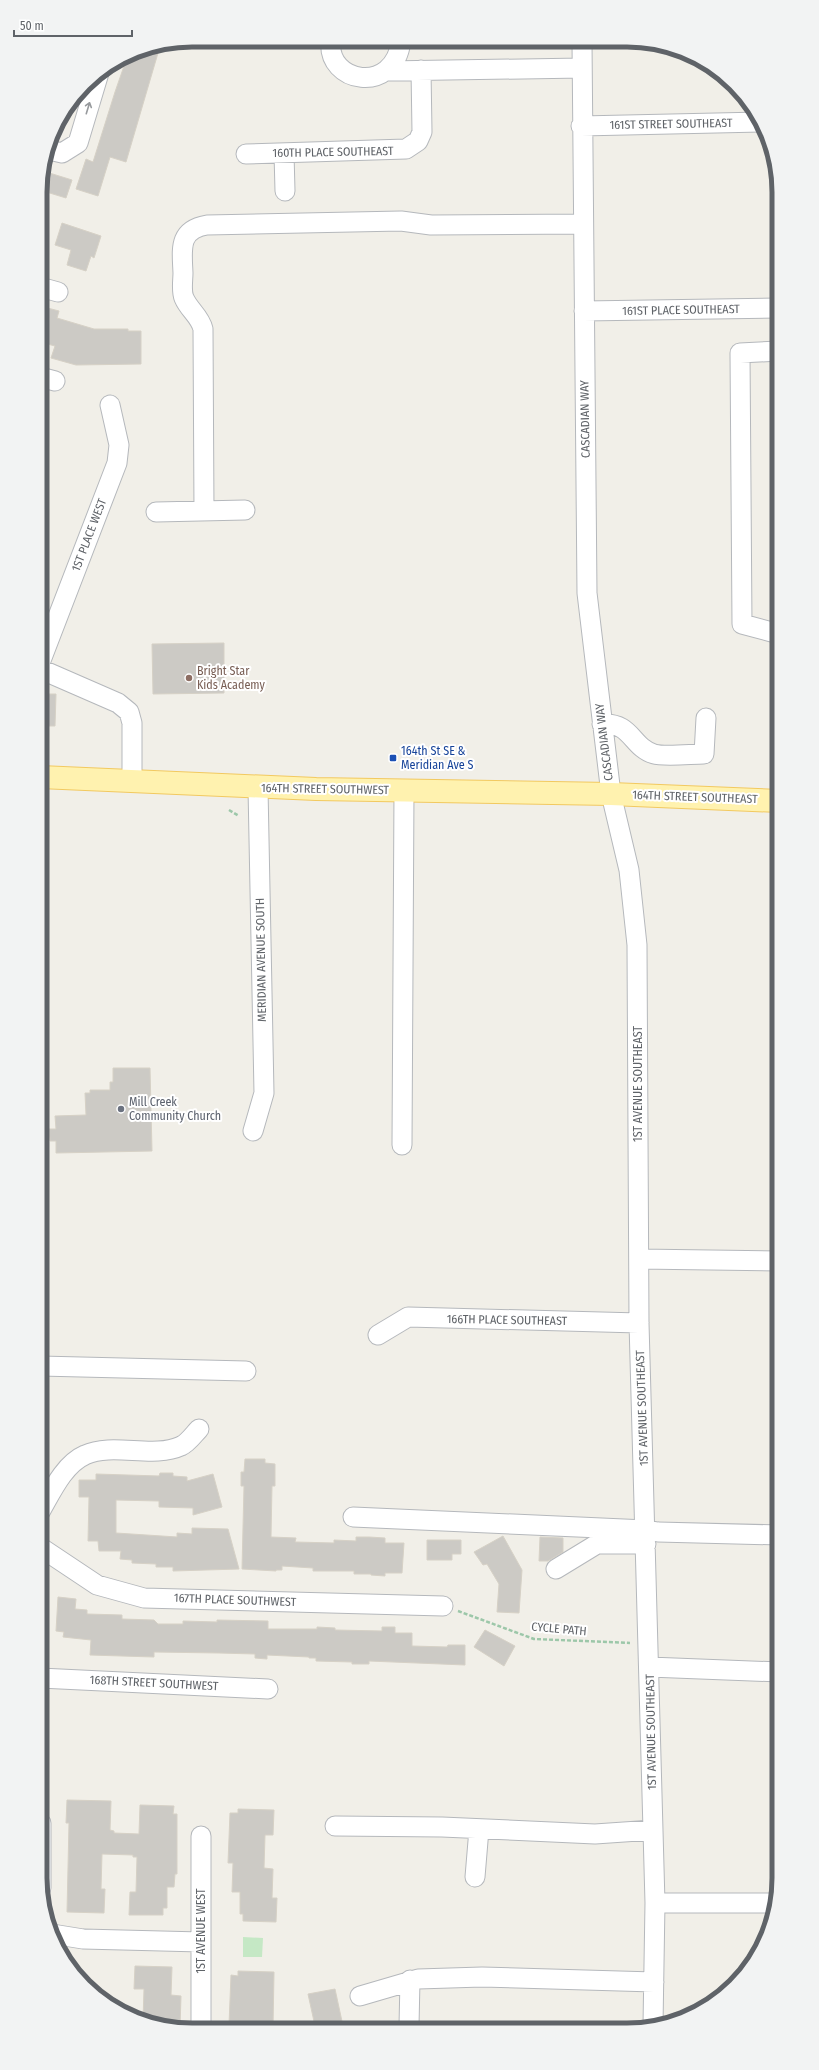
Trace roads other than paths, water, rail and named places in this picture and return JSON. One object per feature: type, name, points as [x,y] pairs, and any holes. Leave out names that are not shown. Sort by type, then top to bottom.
[{"type":"main road","name":"164TH STREET SOUTHWEST","points":[[47,777],[258,788],[610,794]]},
{"type":"main road","name":"164TH STREET SOUTHEAST","points":[[610,794],[772,801]]},
{"type":"street","points":[[332,47],[334,59],[343,70],[355,76],[368,78],[386,71],[392,66],[399,54],[400,47]]},
{"type":"street","name":"CASCADIAN WAY","points":[[582,47],[582,224],[587,593],[610,794]]},
{"type":"street","points":[[386,71],[582,68]]},
{"type":"street","name":"160TH PLACE SOUTHEAST","points":[[246,154],[401,151],[411,147],[418,141],[422,132],[421,70]]},
{"type":"street","points":[[53,151],[62,153],[78,143],[96,83]]},
{"type":"street","name":"161ST STREET SOUTHEAST","points":[[582,126],[754,122]]},
{"type":"street","points":[[284,153],[285,191]]},
{"type":"street","points":[[204,510],[203,329],[198,317],[183,295],[182,249],[184,240],[192,229],[207,224],[401,221],[431,225],[582,224]]},
{"type":"street","name":"161ST PLACE SOUTHEAST","points":[[584,311],[772,308]]},
{"type":"street","points":[[772,351],[740,352],[742,624],[772,632]]},
{"type":"street","name":"1ST PLACE WEST","points":[[47,645],[117,463],[119,445],[110,406]]},
{"type":"street","points":[[156,512],[245,510]]},
{"type":"street","points":[[47,672],[118,703],[129,712],[132,723],[132,781]]},
{"type":"street","points":[[602,724],[612,723],[626,730],[641,746],[654,754],[704,754],[706,718]]},
{"type":"street","name":"MERIDIAN AVENUE SOUTH","points":[[253,1130],[264,1093],[258,788]]},
{"type":"street","points":[[402,1145],[404,791]]},
{"type":"street","name":"1ST AVENUE SOUTHEAST","points":[[610,794],[629,870],[637,945],[639,1322],[655,1903],[653,2020]]},
{"type":"street","points":[[639,1259],[772,1261]]},
{"type":"street","name":"166TH PLACE SOUTHEAST","points":[[378,1335],[408,1318],[639,1322]]},
{"type":"street","points":[[47,1366],[246,1371]]},
{"type":"street","points":[[47,1500],[71,1465],[84,1455],[99,1451],[163,1450],[182,1446],[199,1429]]},
{"type":"street","points":[[353,1517],[646,1537]]},
{"type":"street","points":[[556,1569],[596,1544],[646,1537],[658,1532],[772,1535]]},
{"type":"street","name":"167TH PLACE SOUTHWEST","points":[[47,1552],[97,1584],[144,1598],[443,1606]]},
{"type":"street","points":[[649,1667],[772,1672]]},
{"type":"street","name":"168TH STREET SOUTHWEST","points":[[47,1678],[268,1689]]},
{"type":"street","points":[[335,1826],[479,1829],[595,1834],[653,1830]]},
{"type":"street","points":[[475,1877],[479,1829]]},
{"type":"street","name":"1ST AVENUE WEST","points":[[201,1836],[201,2023]]},
{"type":"street","points":[[655,1903],[770,1903]]},
{"type":"street","points":[[59,1935],[83,1938],[201,1942]]},
{"type":"street","points":[[360,1996],[410,1980],[482,1977],[654,1982]]},
{"type":"street","points":[[409,2023],[410,1980]]},
{"type":"place","name":"Bright Star Kids Academy","points":[[189,678]]},
{"type":"place","name":"164th St SE & Meridian Ave S","points":[[393,758]]},
{"type":"place","name":"Mill Creek Community Church","points":[[121,1109]]}]
